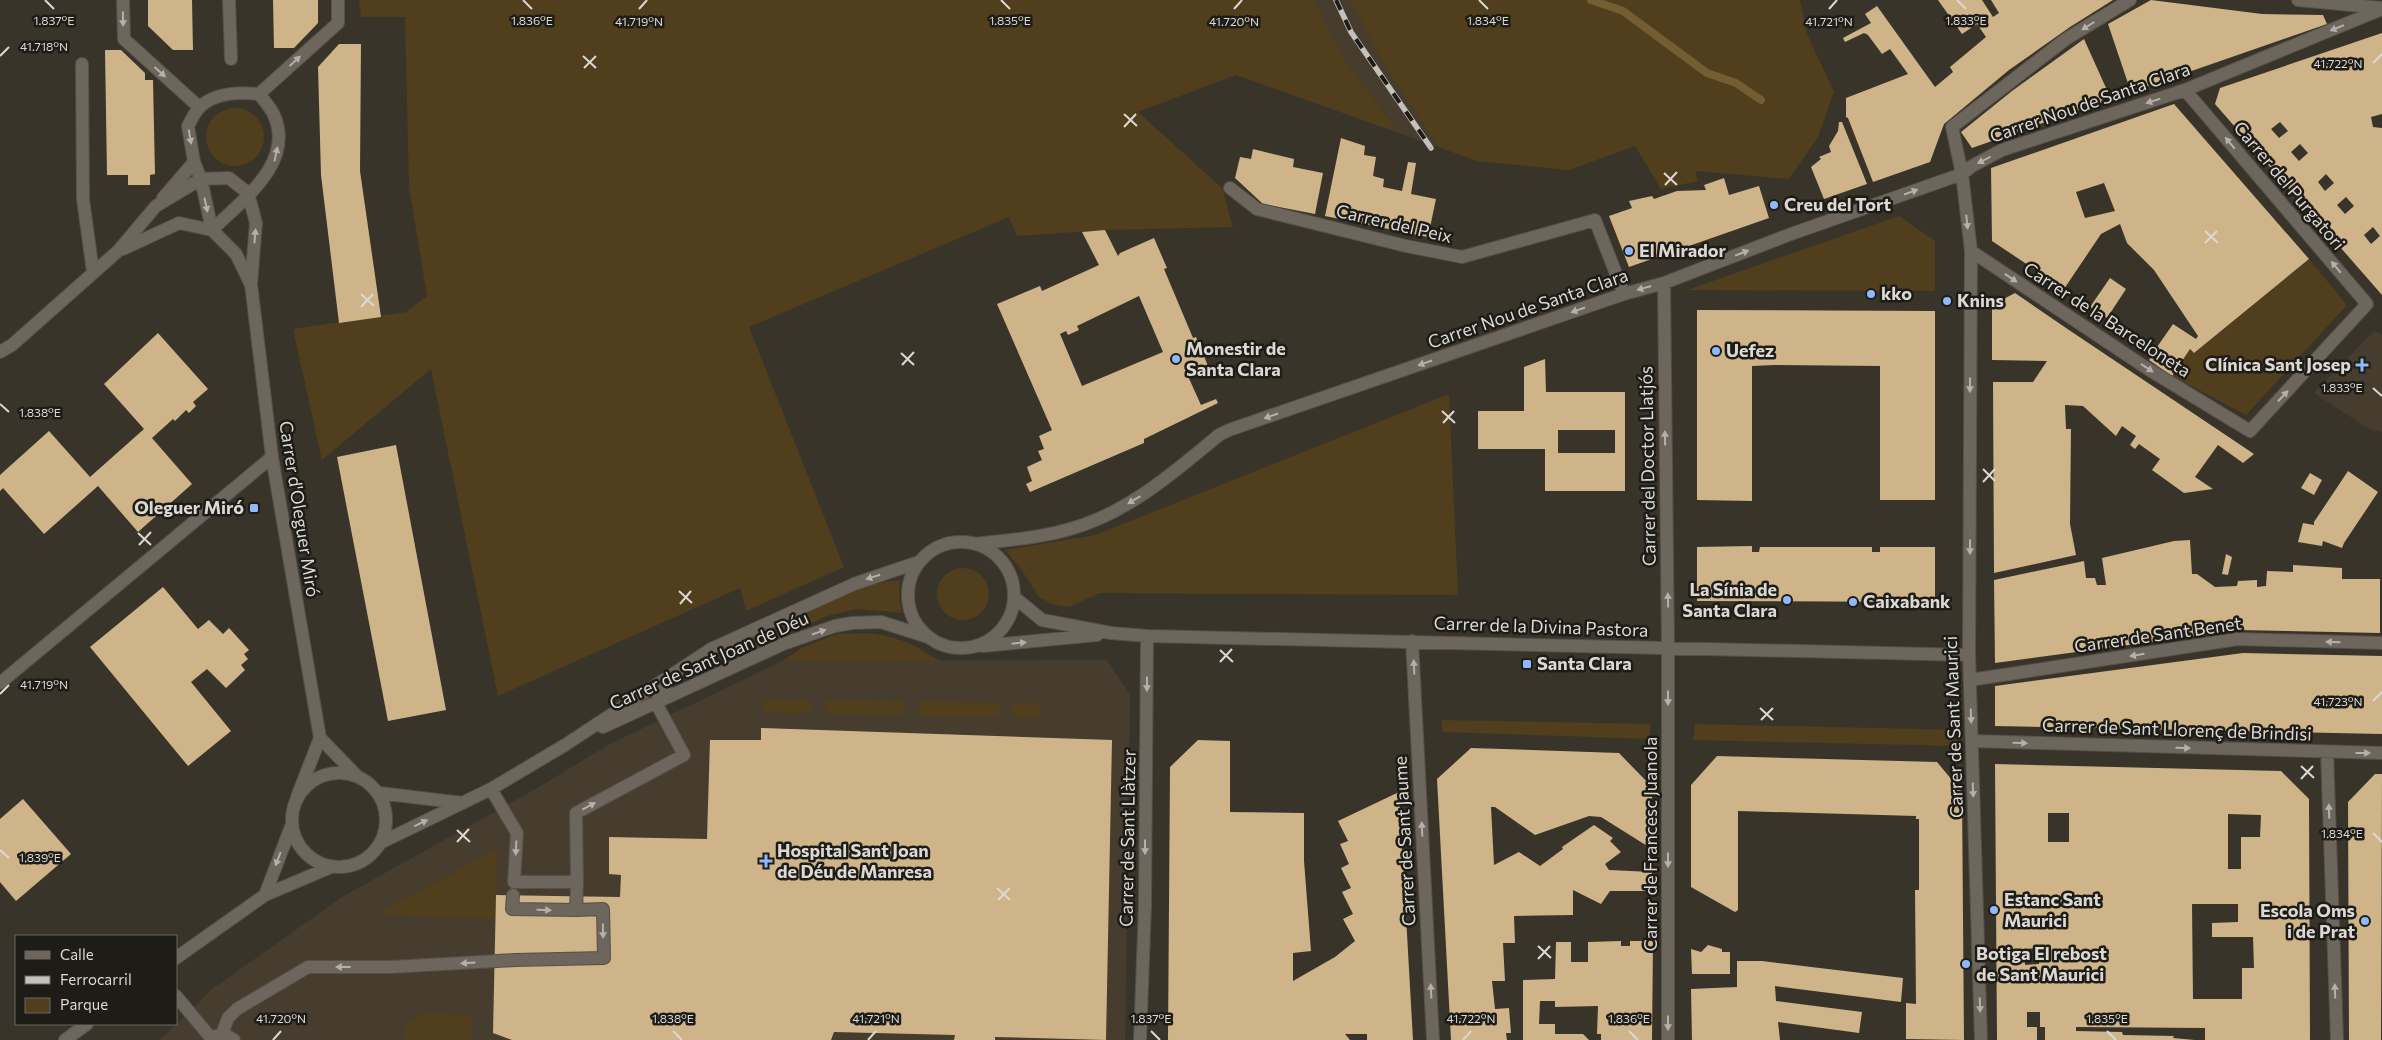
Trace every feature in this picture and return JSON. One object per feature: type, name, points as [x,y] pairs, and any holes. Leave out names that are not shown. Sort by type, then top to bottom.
[{"type":"street","points":[[123,0],[124,39],[199,107]]},
{"type":"street","points":[[229,0],[231,60]]},
{"type":"street","points":[[212,230],[194,162],[188,126],[199,107],[221,95],[241,92],[259,94],[338,23],[338,0]]},
{"type":"street","name":"Carrer de Sant Maurici","points":[[1982,1040],[1969,655],[1971,252],[1962,174],[1952,127],[2066,39],[2130,0]]},
{"type":"street","points":[[2298,0],[2382,9]]},
{"type":"street","name":"Carrer Nou de Santa Clara","points":[[975,544],[1070,530],[1117,509],[1153,488],[1219,435],[1229,430],[1624,294],[1664,283],[1792,234],[1962,174],[1972,166],[2002,150],[2185,90],[2382,9]]},
{"type":"street","points":[[82,64],[83,199],[93,272]]},
{"type":"street","name":"Carrer del Purgatori","points":[[2185,90],[2367,304],[2250,431]]},
{"type":"street","points":[[212,230],[258,185],[274,162],[279,140],[273,114],[259,94]]},
{"type":"street","points":[[0,352],[12,345],[118,252],[194,162]]},
{"type":"street","points":[[156,206],[200,179],[229,178],[248,193]]},
{"type":"street","name":"Carrer del Peix","points":[[1230,188],[1257,209],[1406,246],[1462,257],[1595,220],[1624,294]]},
{"type":"street","name":"Carrer d'Oleguer Miró","points":[[248,193],[256,223],[251,284],[272,457],[320,738]]},
{"type":"street","points":[[118,252],[179,223],[212,230]]},
{"type":"street","name":"Carrer d'Oleguer Miró","points":[[212,230],[236,254],[251,284]]},
{"type":"street","name":"Carrer de la Barceloneta","points":[[1971,252],[2148,369],[2250,431]]},
{"type":"street","name":"Carrer del Doctor Llatjós","points":[[1664,283],[1668,649]]},
{"type":"street","points":[[0,683],[272,457]]},
{"type":"street","points":[[960,542],[975,544],[991,551],[1004,564],[1010,574],[1014,598],[1012,609],[1001,630],[982,644],[970,647],[948,646],[928,637],[911,615],[908,596],[910,578],[919,562],[930,552],[944,544],[960,542]]},
{"type":"street","name":"Carrer de Sant Joan de Déu","points":[[380,844],[491,789],[564,745],[711,649],[845,588],[919,562]]},
{"type":"street","name":"Carrer de la Divina Pastora","points":[[1014,598],[1042,620],[1111,633],[1147,636],[1969,655]]},
{"type":"street","name":"Carrer de Sant Joan de Déu","points":[[564,745],[783,644],[835,626],[852,622],[881,622],[928,637]]},
{"type":"street","name":"Carrer de la Divina Pastora","points":[[970,647],[1111,633]]},
{"type":"street","name":"Carrer de Sant Llàtzer","points":[[1140,1040],[1145,905],[1147,636]]},
{"type":"street","name":"Carrer de Sant Benet","points":[[1970,680],[2238,639],[2382,643]]},
{"type":"street","name":"Carrer de Sant Jaume","points":[[1412,641],[1433,1040]]},
{"type":"street","name":"Carrer de Francesc Juanola","points":[[1668,649],[1668,1040]]},
{"type":"street","points":[[576,910],[576,813],[684,755],[656,703],[671,675]]},
{"type":"street","points":[[297,797],[316,778],[329,773],[343,772],[356,775],[369,782],[379,794],[387,818],[380,844],[371,855],[346,867],[316,862],[304,852],[295,839],[292,824],[293,810],[297,797],[320,738],[356,775]]},
{"type":"street","name":"Carrer de Sant Llorenç de Brindisi","points":[[1972,741],[2382,753]]},
{"type":"street","points":[[2327,752],[2337,1040]]},
{"type":"street","points":[[491,789],[517,833],[514,882],[577,882]]},
{"type":"street","points":[[379,794],[463,803]]},
{"type":"street","points":[[265,894],[292,824]]},
{"type":"street","points":[[178,957],[265,894],[331,866]]},
{"type":"street","points":[[214,1037],[237,1009],[308,967],[392,967],[515,960],[604,958],[603,909],[512,909],[513,895]]},
{"type":"street","points":[[178,998],[214,1037],[234,1040]]},
{"type":"street","points":[[65,1040],[87,1025]]},
{"type":"shaded area","points":[[1314,0],[1350,0],[1380,58],[1438,147],[1399,133],[1344,58]]},
{"type":"shaded area","name":"Clínica Sant Josep","points":[[2374,331],[2382,335],[2382,432],[2369,429],[2314,393]]},
{"type":"shaded area","name":"Hospital Sant Joan de Déu de Manresa","points":[[1107,660],[1130,695],[1125,1040],[160,1040],[175,1025],[178,1025],[178,1022],[211,990],[342,897],[539,787],[608,745],[782,661]]},
{"type":"green space","points":[[359,0],[1314,0],[1344,58],[1399,133],[1236,75],[1138,112],[1222,188],[1233,227],[1105,230],[1017,236],[1009,217],[749,327],[844,567],[746,611],[740,588],[498,696],[431,369],[322,460],[293,329],[406,312],[427,296],[409,187],[405,17],[361,17]]},
{"type":"green space","points":[[1350,0],[1800,0],[1807,34],[1834,92],[1818,137],[1789,179],[1695,171],[1698,181],[1661,189],[1635,146],[1569,170],[1477,161],[1438,147],[1380,58]]},
{"type":"green space","points":[[229,108],[241,108],[256,116],[264,131],[264,143],[256,158],[241,166],[229,166],[214,158],[206,143],[206,131],[214,116]]},
{"type":"green space","points":[[1899,216],[1935,241],[1935,291],[1687,290]]},
{"type":"green space","points":[[2309,259],[2347,305],[2246,415],[2172,376],[2190,349],[2194,353]]},
{"type":"green space","points":[[1449,394],[1458,595],[1100,593],[1069,607],[1052,604],[1039,597],[1021,569],[1005,550],[1095,535]]},
{"type":"green space","points":[[958,568],[968,568],[982,575],[989,589],[989,599],[982,613],[968,620],[958,620],[948,616],[941,609],[937,599],[937,589],[941,579],[948,572]]},
{"type":"green space","points":[[900,580],[899,597],[902,613],[857,609],[827,616],[753,651],[747,640],[840,595],[880,583]]},
{"type":"green space","points":[[868,633],[906,642],[940,661],[782,661],[802,648],[836,634]]},
{"type":"green space","points":[[764,699],[811,700],[811,714],[763,713]]},
{"type":"green space","points":[[826,700],[903,701],[903,715],[825,714]]},
{"type":"green space","points":[[919,701],[999,703],[999,717],[918,716]]},
{"type":"green space","points":[[1012,703],[1040,703],[1040,718],[1012,717]]},
{"type":"green space","points":[[1442,720],[1650,724],[1650,739],[1442,732]]},
{"type":"green space","points":[[1695,724],[1963,730],[1963,746],[1693,740]]},
{"type":"green space","points":[[497,849],[496,919],[377,914]]},
{"type":"green space","points":[[421,1013],[471,1015],[471,1040],[405,1040],[405,1027]]},
{"type":"building","points":[[148,0],[192,0],[193,50],[173,50],[148,26]]},
{"type":"building","points":[[273,0],[318,0],[318,23],[294,48],[274,48]]},
{"type":"building","points":[[1938,0],[1982,0],[1993,17],[1999,13],[1991,0],[2113,0],[2070,27],[2009,70],[1944,124],[1930,162],[1873,182],[1846,117],[1846,98],[1908,74],[1890,49],[1882,54],[1868,35],[1864,33],[1845,42],[1843,38],[1871,23],[1865,14],[1877,6],[1935,87],[1953,72],[1950,67],[1986,37],[1977,24],[1962,34]]},
{"type":"building","points":[[2151,0],[2262,14],[2323,15],[2327,24],[2131,92],[2108,24]]},
{"type":"building","points":[[2382,33],[2382,114],[2371,117],[2373,127],[2382,128],[2382,295],[2215,104],[2220,88]],"holes":[[[2280,122],[2288,131],[2279,138],[2271,129]],[[2300,144],[2308,153],[2299,161],[2291,152]],[[2326,174],[2334,183],[2325,191],[2318,182]],[[2346,197],[2354,206],[2345,214],[2337,205]],[[2373,227],[2380,236],[2371,244],[2364,235]]]},
{"type":"building","points":[[2084,39],[2111,99],[1972,148],[1961,132],[2012,91]]},
{"type":"building","points":[[339,44],[361,44],[360,171],[381,317],[339,323],[321,175],[318,67]]},
{"type":"building","points":[[105,50],[121,50],[145,73],[145,80],[153,80],[155,174],[150,175],[150,185],[128,185],[128,175],[107,175]]},
{"type":"building","points":[[2174,104],[2309,259],[2194,353],[2190,349],[2172,376],[2149,360],[2155,350],[2173,324],[2196,339],[2198,336],[2154,270],[2127,243],[2120,224],[2101,234],[2064,289],[1992,241],[1991,168]],"holes":[[[2104,183],[2115,211],[2085,218],[2076,192]]]},
{"type":"building","points":[[1839,122],[1842,122],[1867,184],[1824,199],[1811,167],[1821,159],[1819,157],[1831,152],[1829,146],[1838,131]]},
{"type":"building","points":[[1341,138],[1365,146],[1364,155],[1376,157],[1373,176],[1384,179],[1383,187],[1402,191],[1408,162],[1416,163],[1411,194],[1436,199],[1428,237],[1325,216]]},
{"type":"building","points":[[1253,149],[1294,159],[1293,167],[1323,173],[1315,214],[1263,204],[1235,178],[1240,157],[1251,159]]},
{"type":"building","points":[[1724,178],[1729,195],[1759,186],[1769,218],[1629,267],[1609,216],[1632,208],[1629,201],[1652,196],[1654,199],[1677,191],[1706,190],[1704,185]]},
{"type":"building","name":"Monestir de Santa Clara","points":[[1105,230],[1118,256],[1120,253],[1154,238],[1167,268],[1164,269],[1193,338],[1196,337],[1208,366],[1187,374],[1201,405],[1216,399],[1218,403],[1144,439],[1144,443],[1030,492],[1026,484],[1032,481],[1027,467],[1042,460],[1038,451],[1044,449],[1039,436],[1052,430],[997,304],[1040,286],[1042,291],[1099,265],[1082,232]],"holes":[[[1139,296],[1163,352],[1082,386],[1060,334],[1066,331],[1068,335],[1079,330],[1077,326]]]},
{"type":"building","points":[[2110,278],[2126,289],[2107,318],[2090,307]]},
{"type":"building","points":[[2015,293],[2254,454],[2243,463],[2218,445],[2195,477],[2213,489],[2184,493],[2152,470],[2160,459],[2139,444],[2135,449],[2130,445],[2136,436],[2122,426],[2116,436],[2083,406],[2065,405],[2066,429],[2071,429],[2070,524],[2076,555],[1994,573],[1993,382],[2033,382],[2047,361],[1992,360],[1992,305]]},
{"type":"building","points":[[1697,310],[1935,311],[1935,500],[1880,500],[1880,366],[1774,365],[1752,366],[1752,501],[1697,500]]},
{"type":"building","points":[[158,333],[208,389],[193,402],[196,406],[189,413],[186,410],[152,438],[192,484],[138,532],[98,486],[44,534],[3,488],[0,491],[0,475],[49,431],[90,477],[144,429],[104,384]]},
{"type":"building","points":[[1545,359],[1546,392],[1625,392],[1625,491],[1545,491],[1545,449],[1478,449],[1478,411],[1524,411],[1524,367]],"holes":[[[1558,430],[1615,430],[1615,453],[1558,453]]]},
{"type":"building","points":[[396,445],[446,710],[388,721],[337,457]]},
{"type":"building","points":[[2348,471],[2378,492],[2342,548],[2323,541],[2322,546],[2298,542],[2303,523],[2314,525],[2314,522]]},
{"type":"building","points":[[2310,473],[2322,480],[2314,495],[2301,488]]},
{"type":"building","points":[[2190,540],[2192,574],[2197,574],[2215,587],[2237,586],[2238,581],[2257,580],[2257,587],[2266,586],[2267,571],[2293,572],[2293,565],[2342,568],[2342,579],[2380,579],[2380,633],[2239,630],[1995,663],[1994,580],[2084,561],[2086,578],[2095,578],[2097,585],[2106,585],[2102,558],[2174,541]]},
{"type":"building","points":[[1752,546],[1752,552],[1759,552],[1760,547],[1872,547],[1872,552],[1880,552],[1880,547],[1935,547],[1935,602],[1697,601],[1697,547]]},
{"type":"building","points":[[2226,554],[2232,557],[2228,575],[2222,574]]},
{"type":"building","points":[[163,587],[198,629],[209,620],[223,634],[229,628],[249,650],[244,654],[248,659],[241,665],[245,670],[226,688],[207,669],[191,682],[231,731],[188,766],[90,647]]},
{"type":"building","points":[[2243,653],[2382,656],[2382,734],[1995,726],[1995,686]]},
{"type":"building","name":"Hospital Sant Joan de Déu de Manresa","points":[[761,728],[1112,740],[1106,1040],[995,1037],[995,1040],[954,1040],[955,1035],[834,1032],[831,1040],[512,1040],[493,1033],[496,895],[620,897],[621,875],[609,874],[609,837],[707,839],[710,740],[761,740]]},
{"type":"building","points":[[1198,740],[1230,741],[1230,812],[1304,813],[1304,861],[1311,951],[1293,953],[1293,981],[1335,957],[1355,941],[1343,919],[1353,914],[1342,892],[1351,888],[1341,868],[1349,864],[1340,844],[1348,841],[1338,821],[1399,792],[1413,1040],[1367,1040],[1367,1034],[1345,1034],[1350,1040],[1168,1040],[1170,767]]},
{"type":"building","points":[[1471,748],[1619,753],[1652,787],[1652,849],[1601,817],[1589,816],[1535,835],[1495,807],[1491,807],[1494,865],[1519,852],[1540,866],[1563,849],[1562,847],[1594,825],[1613,838],[1610,841],[1621,852],[1605,864],[1609,870],[1652,872],[1652,891],[1610,891],[1601,904],[1573,890],[1573,915],[1514,916],[1515,943],[1503,943],[1505,981],[1492,981],[1495,1009],[1509,1008],[1511,1033],[1506,1033],[1507,1040],[1451,1040],[1437,779]]},
{"type":"building","points":[[1717,756],[1937,762],[1962,792],[1964,1040],[1906,1039],[1906,1003],[1916,1004],[1915,890],[1919,890],[1919,819],[1916,819],[1916,816],[1738,811],[1738,910],[1735,912],[1691,887],[1691,785]]},
{"type":"building","points":[[1995,764],[2281,771],[2309,799],[2310,1040],[2205,1040],[2205,1028],[2076,1027],[2076,1031],[2122,1032],[2123,1035],[2174,1036],[2173,1038],[2195,1040],[2045,1040],[2045,1027],[2040,1027],[2040,1012],[2027,1012],[2027,1027],[2037,1027],[2037,1040],[1997,1040]],"holes":[[[2048,813],[2069,813],[2069,842],[2048,842]],[[2228,814],[2261,815],[2260,837],[2241,837],[2241,869],[2228,869]],[[2192,904],[2238,904],[2238,922],[2212,923],[2212,937],[2253,937],[2254,968],[2242,968],[2242,999],[2193,999]],[[2039,948],[2039,964],[2025,965],[2025,949]]]},
{"type":"building","name":"Escola Oms i de Prat","points":[[2375,774],[2382,774],[2381,1040],[2349,1040],[2348,802]]},
{"type":"building","points":[[23,799],[71,854],[16,901],[0,882],[0,819]]},
{"type":"building","points":[[1621,941],[1621,946],[1630,946],[1630,941],[1653,941],[1652,1040],[1601,1040],[1601,1034],[1597,1034],[1598,1006],[1555,1007],[1555,1001],[1540,1001],[1539,1024],[1555,1024],[1555,1034],[1583,1034],[1589,1040],[1523,1040],[1523,980],[1555,979],[1556,942],[1571,942],[1571,962],[1588,962],[1588,942]]},
{"type":"building","points":[[1708,945],[1722,949],[1722,952],[1730,952],[1730,974],[1692,974],[1691,949],[1701,952]]},
{"type":"building","points":[[1737,961],[1762,961],[1903,978],[1901,1002],[1775,986],[1776,1001],[1862,1012],[1859,1033],[1778,1022],[1780,1040],[1692,1040],[1691,989],[1737,987]]},
{"type":"waterway","points":[[1591,0],[1623,11],[1707,73],[1736,83],[1761,100]]},
{"type":"railway","points":[[1336,0],[1351,32],[1431,148]]},
{"type":"place","name":"Creu del Tort","points":[[1774,205]]},
{"type":"place","name":"El Mirador","points":[[1629,251]]},
{"type":"place","name":"kko","points":[[1871,294]]},
{"type":"place","name":"Knins","points":[[1947,301]]},
{"type":"place","name":"Uefez","points":[[1716,351]]},
{"type":"place","name":"Monestir de Santa Clara","points":[[1176,359]]},
{"type":"place","name":"Clínica Sant Josep","points":[[2362,365]]},
{"type":"place","name":"Oleguer Miró","points":[[254,508]]},
{"type":"place","name":"La Sínia de Santa Clara","points":[[1787,600]]},
{"type":"place","name":"Caixabank","points":[[1853,602]]},
{"type":"place","name":"Santa Clara","points":[[1527,664]]},
{"type":"place","name":"Hospital Sant Joan de Déu de Manresa","points":[[766,861]]},
{"type":"place","name":"Estanc Sant Maurici","points":[[1994,910]]},
{"type":"place","name":"Escola Oms i de Prat","points":[[2365,921]]},
{"type":"place","name":"Botiga El rebost de Sant Maurici","points":[[1966,964]]}]
